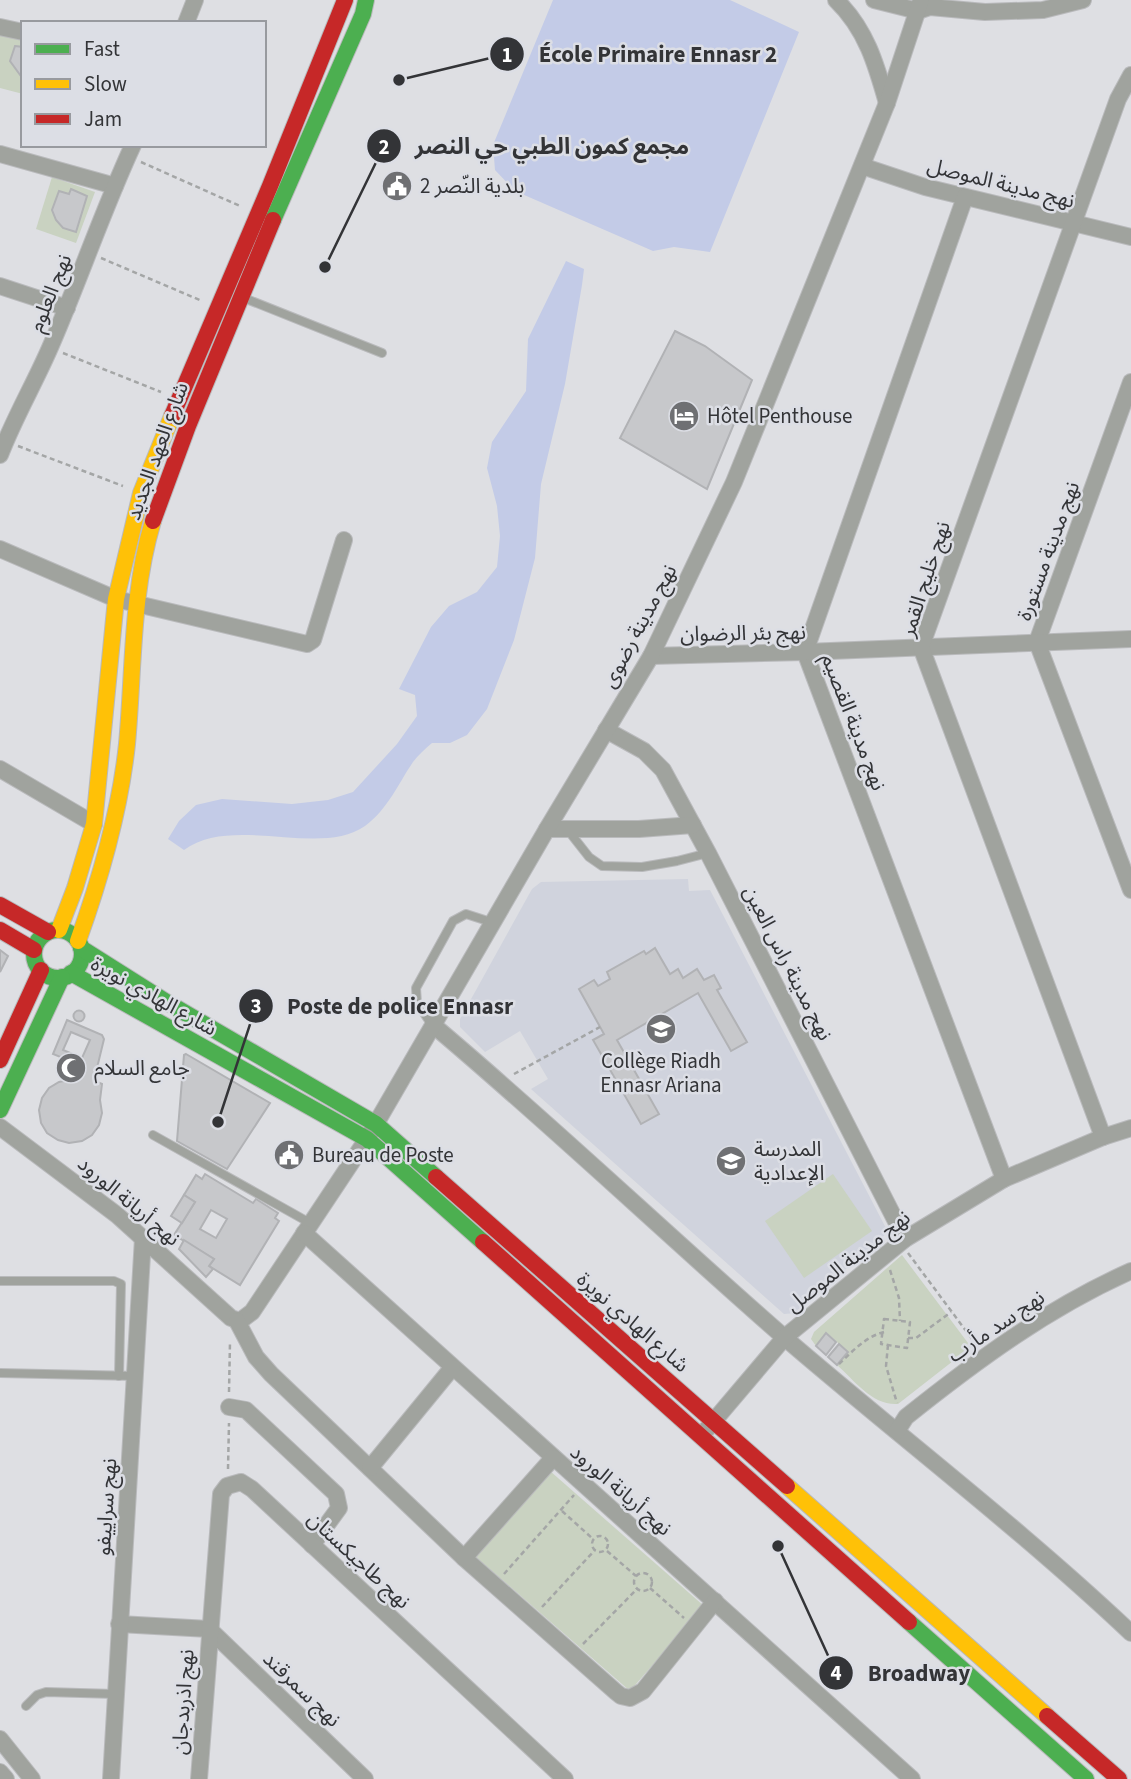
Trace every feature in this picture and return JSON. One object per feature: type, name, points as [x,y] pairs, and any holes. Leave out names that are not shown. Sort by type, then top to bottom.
[{"type":"main road","name":"شارع العهد الجديد","points":[[53,931],[75,888],[94,824],[116,599],[141,493],[345,0]]},
{"type":"main road","points":[[365,7],[378,0]]},
{"type":"main road","name":"شارع العهد الجديد","points":[[79,944],[112,831],[124,768],[135,604],[142,560],[162,489],[365,7]]},
{"type":"main road","points":[[0,905],[53,931],[70,933],[79,944],[81,959],[66,975],[0,1110]]},
{"type":"main road","points":[[0,930],[34,950]]},
{"type":"main road","points":[[53,931],[39,939],[34,950],[35,961],[41,971],[54,977],[66,975]]},
{"type":"main road","name":"شارع الهادي نويرة","points":[[79,944],[168,1003],[376,1124],[1119,1779]]},
{"type":"main road","points":[[0,1060],[41,971]]},
{"type":"main road","name":"شارع الهادي نويرة","points":[[66,975],[164,1026],[367,1139],[1086,1779]]},
{"type":"street","points":[[187,21],[195,0]]},
{"type":"street","points":[[836,0],[852,15],[865,37],[878,69],[887,103]]},
{"type":"street","points":[[874,0],[985,12],[1042,10],[1083,0]]},
{"type":"street","name":"نهج مدينة رضوى","points":[[367,1139],[651,656],[725,502],[862,166],[924,5]]},
{"type":"street","points":[[0,27],[21,32]]},
{"type":"street","name":"نهج خليج القمر","points":[[1103,1136],[921,647],[1118,99],[1131,75]]},
{"type":"street","name":"نهج العلوم","points":[[3,448],[6,421],[50,348],[131,151]]},
{"type":"street","points":[[0,154],[115,186]]},
{"type":"street","name":"نهج مدينة الموصل","points":[[862,166],[925,187],[1131,237]]},
{"type":"street","name":"نهج مدينة القصيم","points":[[965,197],[805,652],[1004,1180]]},
{"type":"street","points":[[0,286],[67,308]]},
{"type":"street","name":"نهج مدينة مستورة","points":[[1131,383],[1037,642],[1131,890]]},
{"type":"street","points":[[0,549],[116,599],[307,644],[313,640],[344,540]]},
{"type":"street","name":"نهج بئر الرضوان","points":[[651,656],[1131,639]]},
{"type":"street","name":"نهج مدينة راس العين","points":[[606,730],[644,751],[655,761],[693,825],[902,1240]]},
{"type":"street","points":[[0,769],[94,824]]},
{"type":"street","points":[[547,830],[639,829],[693,825]]},
{"type":"street","points":[[433,1025],[501,1082],[785,1337],[1042,1554],[1131,1633]]},
{"type":"street","name":"نهج أريانة الورود","points":[[0,1127],[71,1179],[237,1321]]},
{"type":"street","name":"نهج مدينة الموصل","points":[[700,1435],[785,1337],[902,1240],[1004,1180],[1103,1136],[1131,1128]]},
{"type":"street","points":[[367,1139],[252,1312],[243,1320],[237,1321],[256,1357],[464,1558],[621,1696],[630,1698],[643,1691],[715,1601]]},
{"type":"street","name":"نهج أريانة الورود","points":[[307,1228],[452,1368],[912,1779]]},
{"type":"street","name":"نهج سراييفو","points":[[111,1779],[127,1376],[143,1238]]},
{"type":"street","name":"نهج سد مأرب","points":[[897,1431],[906,1417],[985,1356],[1060,1307],[1131,1271]]},
{"type":"street","points":[[370,1468],[452,1368]]},
{"type":"street","points":[[229,1407],[246,1410],[336,1494],[339,1508],[312,1545]]},
{"type":"street","points":[[464,1558],[553,1458]]},
{"type":"street","name":"نهج طاجيكستان","points":[[209,1629],[221,1494],[227,1486],[236,1482],[246,1483],[565,1779]]},
{"type":"street","points":[[119,1624],[209,1629]]},
{"type":"street","name":"نهج اذربدجان","points":[[199,1779],[209,1629]]},
{"type":"street","name":"نهج سمرقند","points":[[209,1629],[365,1779]]},
{"type":"street","points":[[0,1740],[32,1779]]},
{"type":"street","points":[[0,1772],[6,1779]]},
{"type":"lane","points":[[241,297],[382,353]]},
{"type":"lane","points":[[566,830],[589,857],[601,866],[642,867],[677,862],[708,853]]},
{"type":"lane","points":[[433,1025],[417,1003],[416,988],[453,921],[466,914],[494,923]]},
{"type":"lane","points":[[164,1026],[168,1003]]},
{"type":"lane","points":[[153,1135],[307,1228]]},
{"type":"lane","points":[[0,1281],[121,1283],[127,1376],[0,1373]]},
{"type":"lane","points":[[26,1706],[37,1695],[46,1692],[115,1694]]},
{"type":"path","points":[[131,151],[257,214]]},
{"type":"path","points":[[89,252],[217,307]]},
{"type":"path","points":[[50,348],[178,399]]},
{"type":"path","points":[[3,448],[141,493]]},
{"type":"path","points":[[501,1082],[600,1027]]},
{"type":"path","points":[[902,1240],[985,1356]]},
{"type":"path","points":[[884,1255],[900,1298],[900,1321]]},
{"type":"path","points":[[908,1338],[916,1338],[951,1312]]},
{"type":"path","points":[[884,1319],[900,1321],[910,1322],[907,1348],[881,1344],[884,1319]]},
{"type":"path","points":[[829,1374],[862,1342],[884,1332]]},
{"type":"path","points":[[888,1345],[888,1378],[906,1417]]},
{"type":"path","points":[[494,1584],[584,1485]]},
{"type":"path","points":[[561,1510],[593,1539]]},
{"type":"path","points":[[593,1539],[600,1536],[605,1538],[608,1544],[606,1550]]},
{"type":"path","points":[[593,1539],[595,1550],[606,1550]]},
{"type":"path","points":[[533,1617],[595,1550]]},
{"type":"path","points":[[606,1550],[636,1576]]},
{"type":"path","points":[[642,1573],[649,1575],[652,1581],[650,1588],[643,1591],[637,1589],[634,1583],[636,1576],[642,1573]]},
{"type":"path","points":[[650,1588],[693,1626]]},
{"type":"path","points":[[574,1653],[637,1589]]},
{"type":"shaded area","name":"المدرسة الإعدادية","points":[[688,879],[689,891],[710,890],[888,1232],[796,1313],[784,1314],[531,1089],[548,1079],[520,1031],[485,1052],[460,1027],[460,1019],[532,889],[541,882]]},
{"type":"green space","points":[[0,32],[21,37],[21,93],[0,88]]},
{"type":"green space","points":[[52,177],[95,192],[76,243],[36,229]]},
{"type":"green space","points":[[833,1174],[872,1231],[804,1278],[765,1221]]},
{"type":"green space","points":[[902,1255],[971,1347],[898,1404],[889,1404],[872,1397],[837,1365],[848,1352],[827,1333],[816,1346],[811,1339],[814,1332]]},
{"type":"green space","points":[[550,1471],[704,1606],[630,1691],[476,1557]]},
{"type":"water","points":[[553,0],[730,0],[799,32],[710,252],[674,247],[653,251],[515,191],[495,170],[493,145]]},
{"type":"water","points":[[566,261],[584,269],[565,384],[541,484],[535,558],[514,640],[487,709],[467,735],[450,743],[432,743],[419,754],[380,812],[365,826],[346,835],[324,838],[226,836],[204,840],[184,850],[168,839],[179,821],[196,805],[222,799],[292,804],[328,800],[353,792],[397,744],[417,716],[415,695],[399,689],[431,627],[449,606],[477,592],[497,567],[500,536],[497,506],[487,468],[492,442],[526,391],[528,339]]},
{"type":"building","points":[[15,46],[21,47],[21,76],[10,61]]},
{"type":"building","points":[[71,189],[87,196],[76,232],[63,228],[52,210],[59,191],[69,194]]},
{"type":"building","name":"Hôtel Penthouse","points":[[675,331],[705,346],[752,380],[707,489],[620,438]]},
{"type":"building","points":[[655,948],[670,974],[678,969],[683,978],[697,969],[704,980],[714,975],[721,988],[717,990],[747,1042],[731,1051],[698,993],[617,1040],[659,1114],[641,1124],[593,1040],[604,1034],[579,989],[594,980],[598,986],[610,979],[607,972],[644,951],[646,954]]},
{"type":"building","points":[[0,950],[8,956],[0,972]]},
{"type":"building","points":[[79,1011],[83,1012],[83,1020],[79,1021],[75,1020],[74,1016],[75,1012]]},
{"type":"building","points":[[67,1020],[102,1035],[104,1039],[96,1072],[97,1082],[102,1084],[102,1113],[99,1125],[92,1135],[82,1141],[69,1143],[58,1140],[47,1133],[41,1123],[39,1110],[42,1098],[49,1088],[69,1080],[73,1062],[53,1054]],"holes":[[[71,1032],[90,1040],[82,1058],[63,1050]]]},
{"type":"building","points":[[186,1054],[270,1103],[227,1169],[177,1141]]},
{"type":"building","points":[[205,1174],[253,1203],[256,1199],[278,1213],[275,1218],[279,1221],[240,1285],[209,1266],[214,1259],[174,1235],[195,1202],[184,1195],[196,1175],[202,1179]],"holes":[[[211,1210],[227,1219],[216,1238],[200,1229]]]},
{"type":"building","points":[[184,1195],[195,1202],[182,1223],[171,1216]]},
{"type":"building","points":[[184,1240],[214,1259],[209,1266],[213,1269],[206,1277],[179,1249]]},
{"type":"building","points":[[826,1333],[836,1342],[826,1355],[816,1346]]},
{"type":"building","points":[[839,1344],[848,1352],[837,1365],[828,1357]]},
{"type":"traffic: fast","points":[[273,220],[363,14],[366,0]]},
{"type":"traffic: fast","points":[[58,930],[75,937],[82,954],[75,971],[58,978],[41,971],[34,954],[41,937],[58,930]]},
{"type":"traffic: fast","points":[[81,948],[168,1003],[376,1124],[436,1177]]},
{"type":"traffic: fast","points":[[71,973],[367,1139],[483,1242]]},
{"type":"traffic: fast","points":[[0,1110],[62,977]]},
{"type":"traffic: fast","points":[[909,1622],[1086,1779]]},
{"type":"traffic: slow","points":[[59,930],[94,824],[116,599],[141,493],[172,416]]},
{"type":"traffic: slow","points":[[78,941],[102,868],[120,794],[127,744],[137,604],[153,521]]},
{"type":"traffic: slow","points":[[787,1486],[1047,1716]]},
{"type":"traffic: jam","points":[[172,416],[270,186],[345,0]]},
{"type":"traffic: jam","points":[[153,521],[188,426],[273,220]]},
{"type":"traffic: jam","points":[[0,905],[48,932]]},
{"type":"traffic: jam","points":[[0,930],[34,950]]},
{"type":"traffic: jam","points":[[0,1060],[41,970]]},
{"type":"traffic: jam","points":[[436,1177],[787,1486]]},
{"type":"traffic: jam","points":[[483,1242],[909,1622]]},
{"type":"traffic: jam","points":[[1047,1716],[1119,1779]]},
{"type":"place","name":"École Primaire Ennasr 2","points":[[399,80]]},
{"type":"place","name":"بلدية النّصر 2","points":[[397,186]]},
{"type":"place","name":"مجمع كمون الطبي حي النصر","points":[[325,267]]},
{"type":"place","name":"Hôtel Penthouse","points":[[684,416]]},
{"type":"place","name":"Collège Riadh Ennasr Ariana","points":[[661,1029]]},
{"type":"place","name":"جامع السلام","points":[[71,1068]]},
{"type":"place","name":"Poste de police Ennasr","points":[[218,1122]]},
{"type":"place","name":"Bureau de Poste","points":[[289,1155]]},
{"type":"place","name":"المدرسة الإعدادية","points":[[731,1161]]},
{"type":"place","name":"Broadway","points":[[778,1546]]}]
